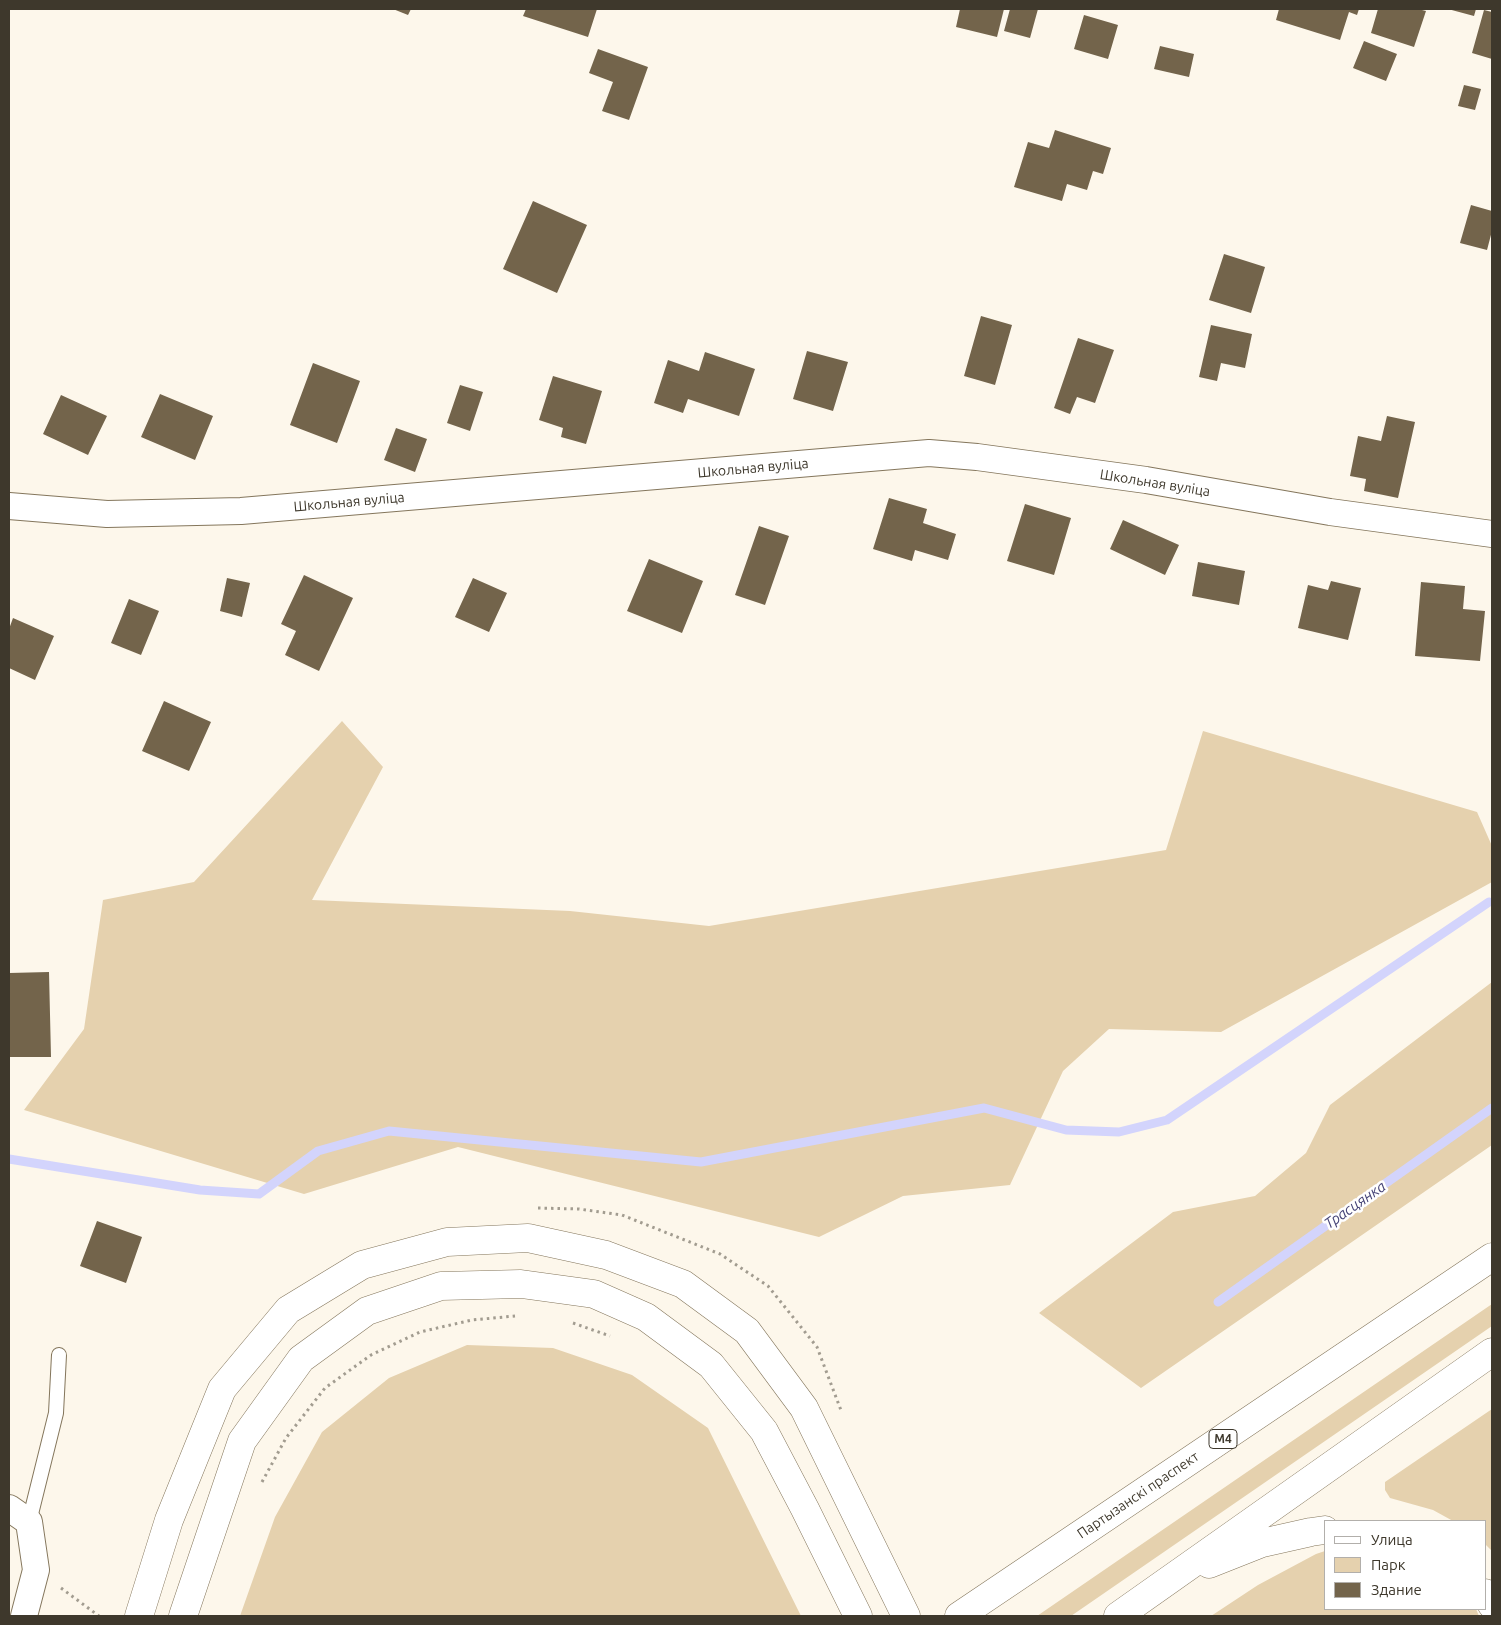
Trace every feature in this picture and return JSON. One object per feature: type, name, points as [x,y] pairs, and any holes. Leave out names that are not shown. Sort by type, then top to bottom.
[{"type":"highway","points":[[139,1616],[169,1520],[222,1389],[288,1310],[362,1265],[447,1242],[528,1238],[606,1255],[683,1284],[746,1332],[804,1408],[906,1616]]},
{"type":"highway","name":"Партызанскі праспект","points":[[959,1616],[1492,1257]]},
{"type":"highway","points":[[183,1616],[242,1441],[301,1359],[367,1311],[441,1286],[520,1284],[594,1294],[646,1317],[711,1365],[764,1431],[858,1616]]},
{"type":"highway","points":[[1118,1616],[1492,1352]]},
{"type":"highway","points":[[1170,1579],[1262,1544],[1324,1530]]},
{"type":"highway","points":[[1486,1594],[1492,1605]]},
{"type":"street","name":"Школьная вуліца","points":[[9,506],[107,514],[241,511],[929,453],[977,457],[1146,480],[1330,512],[1492,534]]},
{"type":"street","points":[[19,1515],[36,1570],[24,1616]]},
{"type":"lane","points":[[19,1515],[56,1413],[59,1355]]},
{"type":"path","points":[[535,1208],[578,1209],[622,1215],[720,1254],[768,1286],[817,1347],[844,1418]]},
{"type":"path","points":[[259,1487],[286,1438],[325,1388],[371,1355],[420,1332],[472,1320],[518,1316]]},
{"type":"path","points":[[564,1322],[573,1323],[615,1338]]},
{"type":"path","points":[[36,1570],[99,1616]]},
{"type":"green space","points":[[342,721],[383,767],[312,900],[570,911],[709,926],[1166,850],[1203,731],[1477,812],[1492,846],[1492,882],[1221,1032],[1109,1029],[1063,1071],[1010,1185],[903,1196],[819,1237],[458,1147],[304,1194],[24,1110],[84,1029],[103,900],[194,882]]},
{"type":"green space","points":[[1492,982],[1492,1145],[1141,1388],[1039,1313],[1173,1212],[1255,1196],[1306,1153],[1330,1105]]},
{"type":"green space","points":[[1492,1304],[1492,1326],[1071,1616],[1037,1616]]},
{"type":"green space","points":[[467,1345],[553,1348],[632,1375],[708,1428],[801,1616],[240,1616],[275,1517],[322,1432],[389,1378]]},
{"type":"green space","points":[[1492,1409],[1492,1551],[1486,1545],[1486,1520],[1451,1520],[1433,1510],[1390,1498],[1385,1490],[1385,1482]]},
{"type":"green space","points":[[1324,1551],[1324,1610],[1476,1610],[1479,1616],[1211,1616],[1258,1585]]},
{"type":"building","points":[[393,9],[411,9],[408,15]]},
{"type":"building","points":[[526,9],[597,9],[588,37],[523,16]]},
{"type":"building","points":[[960,9],[1004,9],[997,37],[956,27]]},
{"type":"building","points":[[1010,9],[1038,9],[1030,38],[1004,31]]},
{"type":"building","points":[[1279,9],[1359,9],[1357,15],[1349,12],[1340,40],[1276,20]]},
{"type":"building","points":[[1378,9],[1418,9],[1426,11],[1414,47],[1371,33]]},
{"type":"building","points":[[1448,9],[1476,9],[1474,16]]},
{"type":"building","points":[[1484,10],[1492,12],[1492,59],[1472,53]]},
{"type":"building","points":[[1084,15],[1118,25],[1108,59],[1074,49]]},
{"type":"building","points":[[1364,41],[1397,54],[1386,81],[1353,68]]},
{"type":"building","points":[[1160,46],[1194,54],[1189,77],[1154,69]]},
{"type":"building","points":[[598,49],[648,67],[629,120],[602,111],[613,82],[589,73]]},
{"type":"building","points":[[1464,85],[1481,89],[1475,110],[1458,106]]},
{"type":"building","points":[[1055,130],[1111,148],[1103,174],[1093,171],[1087,190],[1067,184],[1062,201],[1014,187],[1028,142],[1049,148]]},
{"type":"building","points":[[533,201],[587,225],[557,293],[503,269]]},
{"type":"building","points":[[1471,205],[1492,211],[1492,231],[1487,250],[1460,243]]},
{"type":"building","points":[[1224,254],[1265,267],[1251,313],[1209,300]]},
{"type":"building","points":[[981,316],[1012,325],[995,385],[964,376]]},
{"type":"building","points":[[1211,325],[1252,334],[1245,368],[1221,363],[1217,381],[1199,377]]},
{"type":"building","points":[[1078,338],[1114,350],[1095,403],[1077,397],[1070,414],[1054,408]]},
{"type":"building","points":[[807,351],[848,362],[833,411],[793,399]]},
{"type":"building","points":[[705,352],[755,369],[739,416],[688,399],[683,413],[654,403],[668,360],[699,371]]},
{"type":"building","points":[[313,363],[360,381],[337,443],[290,425]]},
{"type":"building","points":[[553,376],[602,391],[586,444],[561,437],[563,428],[539,420]]},
{"type":"building","points":[[460,385],[483,392],[470,431],[447,423]]},
{"type":"building","points":[[160,394],[213,416],[195,460],[141,437]]},
{"type":"building","points":[[61,395],[107,416],[88,455],[43,434]]},
{"type":"building","points":[[1387,416],[1415,422],[1398,498],[1364,491],[1366,479],[1350,476],[1358,436],[1381,441]]},
{"type":"building","points":[[396,428],[427,439],[415,472],[384,460]]},
{"type":"building","points":[[889,498],[927,509],[923,523],[956,534],[948,560],[915,550],[912,561],[873,549]]},
{"type":"building","points":[[1025,504],[1071,518],[1054,575],[1007,561]]},
{"type":"building","points":[[1123,520],[1179,545],[1165,575],[1110,549]]},
{"type":"building","points":[[759,526],[789,536],[765,605],[735,595]]},
{"type":"building","points":[[649,559],[703,581],[682,633],[627,611]]},
{"type":"building","points":[[1198,562],[1245,571],[1239,605],[1192,596]]},
{"type":"building","points":[[304,575],[353,598],[319,671],[285,655],[296,631],[281,624]]},
{"type":"building","points":[[227,578],[250,583],[242,617],[220,611]]},
{"type":"building","points":[[473,578],[507,593],[489,632],[455,617]]},
{"type":"building","points":[[1331,581],[1361,588],[1348,640],[1298,628],[1308,585],[1328,590]]},
{"type":"building","points":[[1421,582],[1465,586],[1463,609],[1485,611],[1480,661],[1415,656]]},
{"type":"building","points":[[129,599],[159,611],[141,655],[111,643]]},
{"type":"building","points":[[13,618],[54,636],[35,680],[9,668],[9,629]]},
{"type":"building","points":[[164,701],[211,722],[189,771],[142,751]]},
{"type":"building","points":[[49,972],[51,1057],[9,1057],[9,973]]},
{"type":"building","points":[[97,1221],[142,1237],[126,1283],[80,1266]]},
{"type":"waterway","points":[[9,1159],[200,1190],[259,1194],[318,1151],[389,1131],[701,1162],[984,1108],[1066,1130],[1119,1132],[1167,1120],[1489,902]]},
{"type":"waterway","name":"Трасцянка","points":[[1218,1302],[1492,1108]]}]
